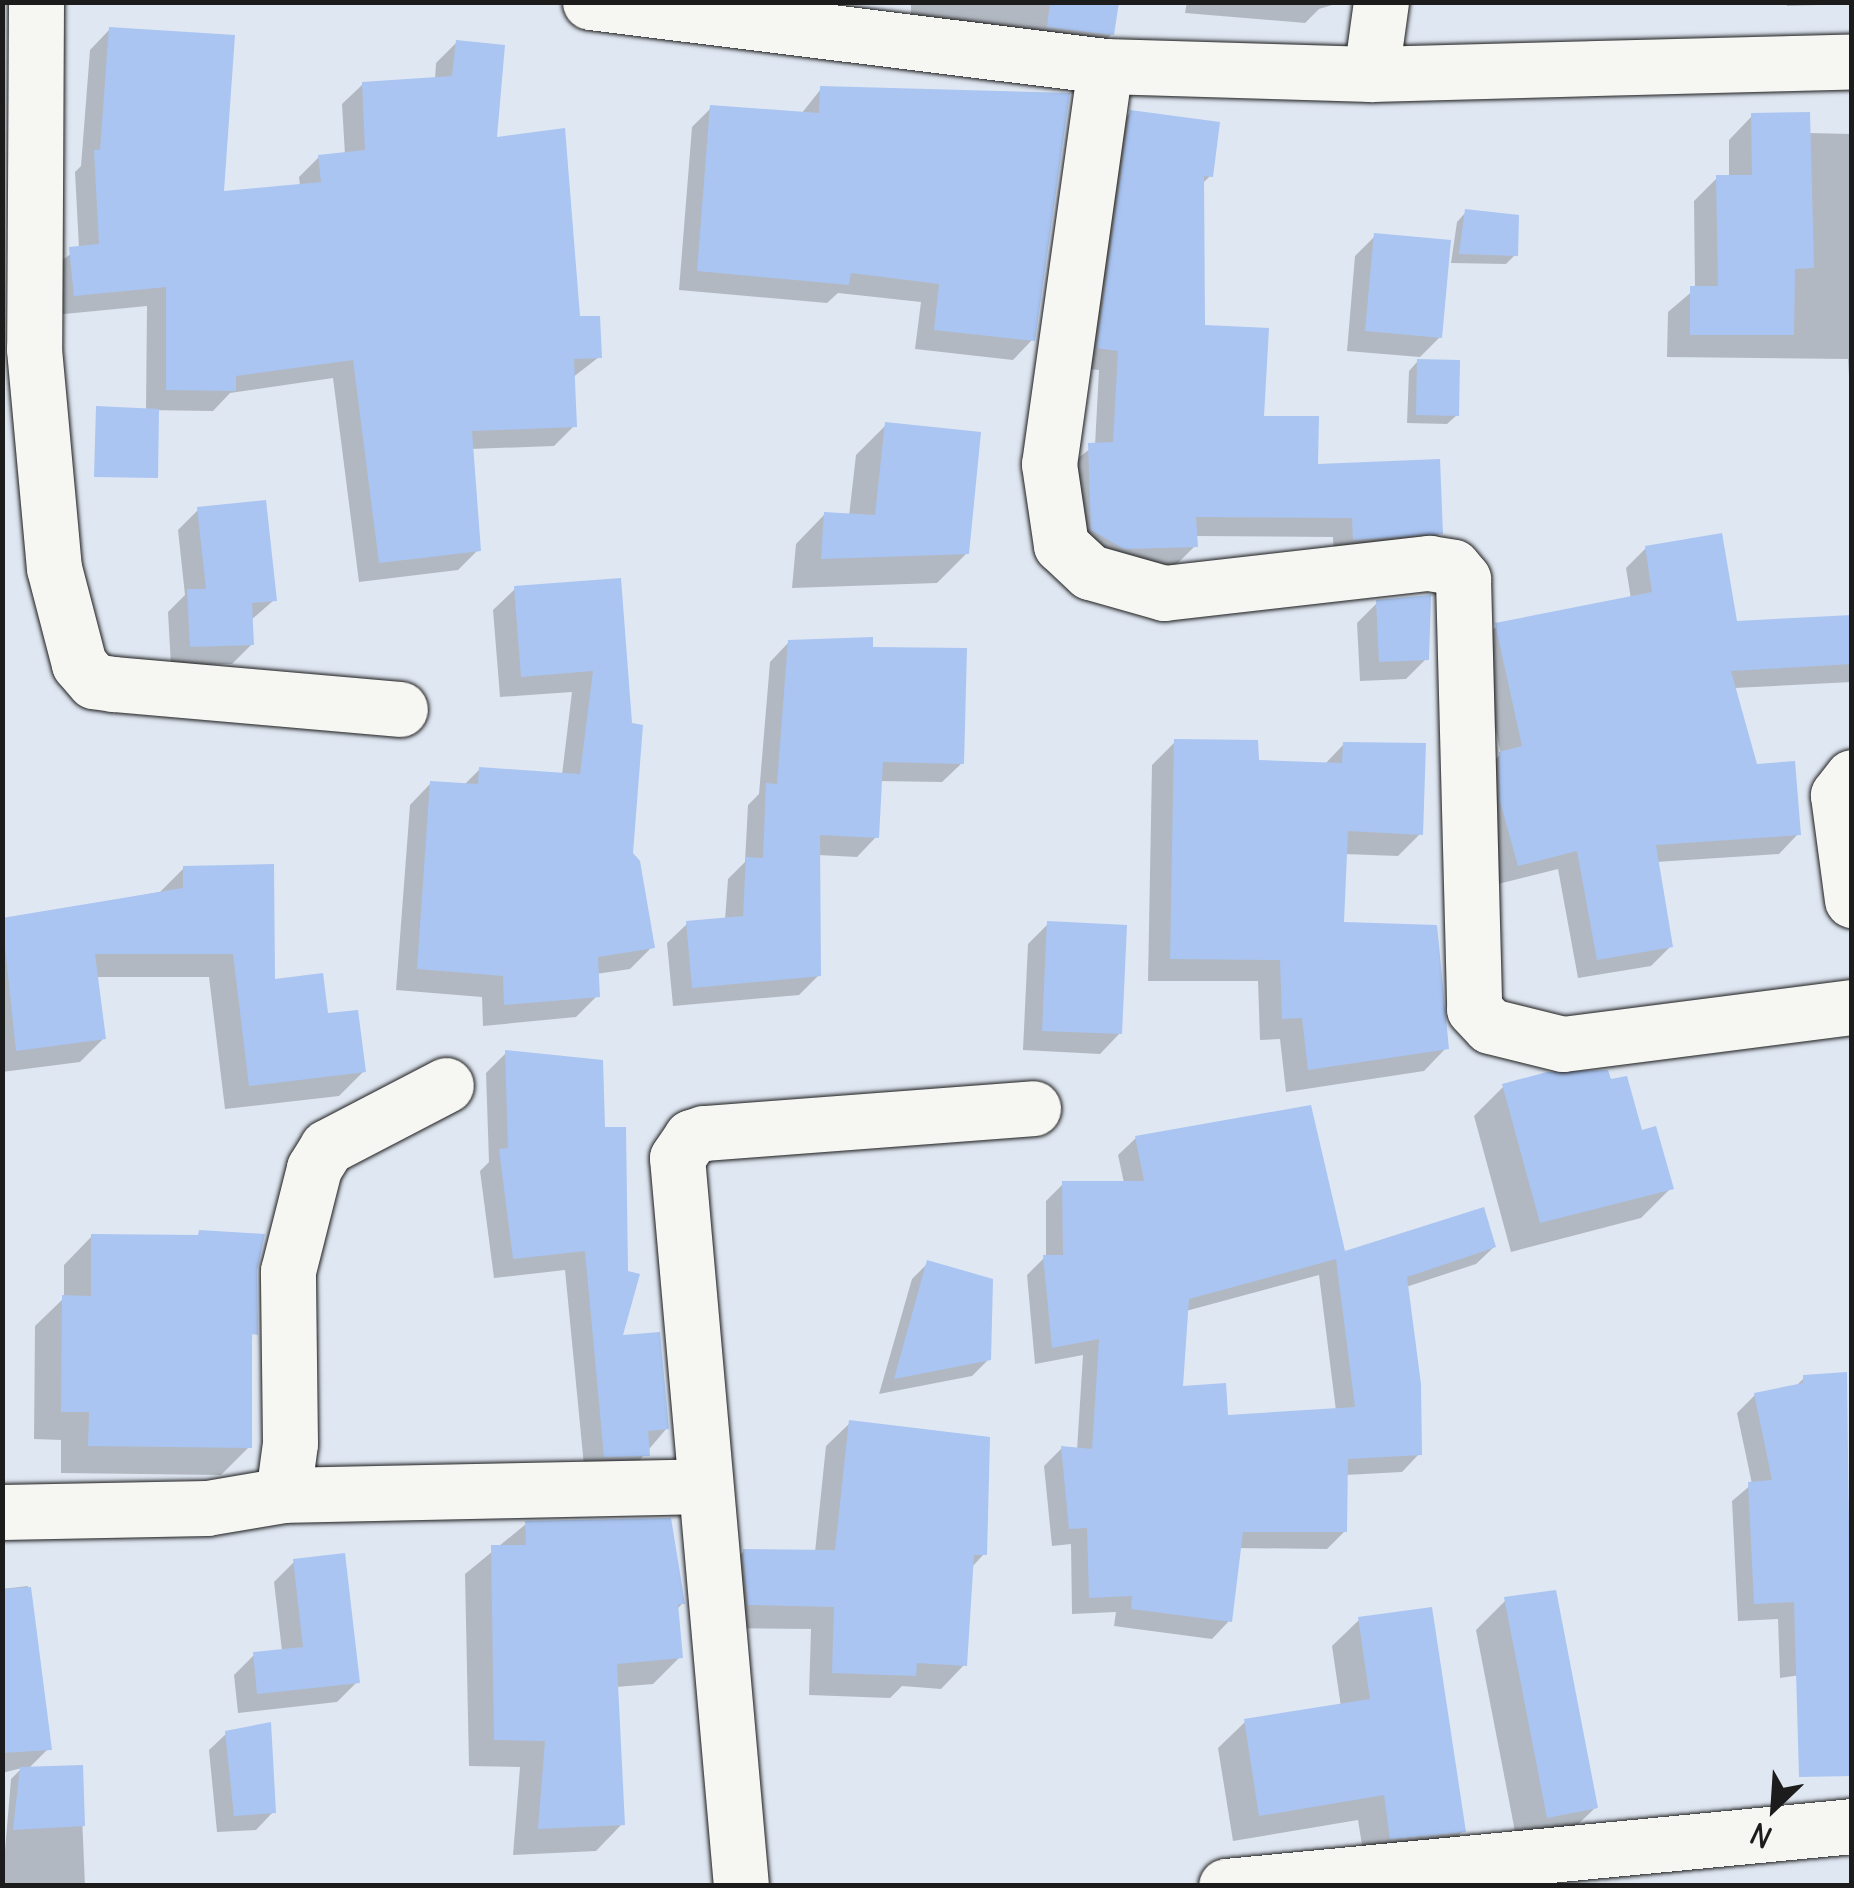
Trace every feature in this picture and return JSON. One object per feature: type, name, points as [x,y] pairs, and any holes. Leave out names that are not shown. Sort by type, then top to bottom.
[{"type":"street","points":[[36,2],[34,349],[54,568],[79,664],[94,680],[114,684],[400,709]]},
{"type":"street","points":[[590,2],[1105,66],[1371,74],[1852,60]]},
{"type":"street","points":[[1371,74],[1381,2]]},
{"type":"street","points":[[1105,66],[1049,464],[1062,545],[1090,572],[1164,593],[1429,563],[1453,567],[1463,579],[1474,1009],[1490,1026],[1563,1044],[1852,1007]]},
{"type":"street","points":[[1852,777],[1838,795],[1852,900]]},
{"type":"street","points":[[283,1495],[290,1443],[288,1270],[314,1168],[327,1147],[446,1085]]},
{"type":"street","points":[[741,1886],[678,1158],[691,1137],[1033,1108]]},
{"type":"street","points":[[2,1512],[208,1508],[283,1495],[704,1486]]},
{"type":"street","points":[[1226,1886],[1852,1826]]},
{"type":"building","points":[[1050,2],[1119,2],[1114,35],[1047,27]]},
{"type":"building","points":[[109,27],[235,35],[224,191],[321,182],[318,155],[365,150],[362,82],[452,76],[456,40],[505,45],[497,137],[565,128],[580,316],[600,316],[602,358],[574,359],[577,427],[472,431],[481,551],[379,563],[353,360],[236,376],[236,391],[166,390],[166,287],[74,296],[69,247],[99,244],[94,150],[100,150]]},
{"type":"building","points":[[820,86],[1070,93],[1035,341],[934,330],[939,284],[851,273],[849,285],[697,271],[710,105],[819,113]]},
{"type":"building","points":[[1130,110],[1220,122],[1213,177],[1204,176],[1205,325],[1269,328],[1264,416],[1319,416],[1318,464],[1440,459],[1443,534],[1353,540],[1352,518],[1196,517],[1198,547],[1124,549],[1091,530],[1088,443],[1113,442],[1118,351],[1097,348]]},
{"type":"building","points":[[1810,112],[1814,268],[1795,269],[1794,335],[1690,335],[1690,286],[1718,286],[1716,175],[1752,175],[1751,113]]},
{"type":"building","points":[[1465,209],[1519,215],[1518,256],[1459,254]]},
{"type":"building","points":[[1374,233],[1451,240],[1442,338],[1365,331]]},
{"type":"building","points":[[1417,359],[1460,360],[1459,416],[1416,415]]},
{"type":"building","points":[[96,406],[159,409],[158,478],[94,477]]},
{"type":"building","points":[[885,422],[981,432],[969,554],[821,559],[824,512],[875,515]]},
{"type":"building","points":[[266,500],[277,601],[252,603],[254,645],[190,647],[187,589],[206,589],[197,507]]},
{"type":"building","points":[[1722,533],[1737,621],[1852,615],[1852,664],[1731,671],[1757,764],[1795,761],[1801,835],[1656,845],[1673,947],[1597,960],[1577,851],[1518,866],[1500,801],[1499,752],[1522,746],[1495,623],[1652,592],[1645,546]]},
{"type":"building","points":[[621,578],[632,723],[643,725],[633,853],[640,861],[655,948],[598,957],[600,997],[504,1005],[503,976],[417,969],[430,781],[478,784],[479,767],[580,774],[593,671],[521,677],[514,586]]},
{"type":"building","points":[[1431,595],[1429,660],[1379,662],[1376,600]]},
{"type":"building","points":[[873,637],[873,647],[967,648],[964,764],[883,762],[879,838],[820,835],[821,976],[692,988],[686,921],[743,916],[746,857],[763,858],[766,783],[777,784],[788,640]]},
{"type":"building","points":[[1174,739],[1258,740],[1259,760],[1342,763],[1343,742],[1426,743],[1423,835],[1348,831],[1344,922],[1437,925],[1449,1049],[1308,1070],[1302,1018],[1282,1019],[1280,960],[1170,959]]},
{"type":"building","points":[[274,864],[275,979],[323,973],[328,1013],[358,1010],[366,1072],[249,1086],[233,954],[95,954],[106,1039],[16,1051],[2,918],[183,888],[183,866]]},
{"type":"building","points":[[1047,921],[1127,925],[1122,1034],[1042,1031]]},
{"type":"building","points":[[505,1050],[603,1060],[605,1127],[626,1127],[628,1271],[640,1274],[623,1335],[660,1332],[669,1429],[648,1431],[650,1456],[604,1457],[585,1251],[513,1259],[499,1149],[508,1148]]},
{"type":"building","points":[[1608,1070],[1611,1079],[1627,1076],[1642,1130],[1656,1126],[1674,1189],[1540,1223],[1502,1084],[1547,1072]]},
{"type":"building","points":[[1311,1105],[1345,1251],[1484,1207],[1496,1247],[1407,1277],[1421,1384],[1422,1455],[1348,1459],[1347,1532],[1243,1532],[1232,1622],[1131,1609],[1132,1596],[1089,1598],[1087,1528],[1069,1529],[1061,1446],[1092,1449],[1099,1339],[1052,1348],[1043,1255],[1063,1255],[1062,1181],[1144,1181],[1135,1136]],"holes":[[[1336,1259],[1355,1407],[1228,1415],[1226,1383],[1183,1386],[1189,1299]]]},
{"type":"building","points":[[199,1230],[265,1234],[257,1271],[258,1335],[252,1334],[252,1448],[88,1446],[89,1412],[61,1412],[62,1295],[91,1296],[91,1234],[198,1235]]},
{"type":"building","points":[[927,1260],[993,1279],[991,1360],[894,1379]]},
{"type":"building","points":[[1847,1372],[1852,1776],[1799,1777],[1794,1602],[1754,1604],[1748,1482],[1772,1480],[1754,1393],[1803,1383],[1803,1375]]},
{"type":"building","points":[[849,1420],[990,1437],[987,1555],[974,1555],[967,1666],[917,1663],[916,1676],[832,1673],[834,1607],[748,1605],[743,1549],[835,1550]]},
{"type":"building","points":[[671,1518],[685,1604],[678,1604],[683,1658],[617,1664],[625,1825],[538,1829],[545,1741],[494,1740],[491,1545],[526,1545],[525,1521]]},
{"type":"building","points":[[345,1553],[360,1683],[257,1694],[253,1652],[303,1647],[293,1559]]},
{"type":"building","points":[[31,1587],[52,1750],[2,1753],[2,1589]]},
{"type":"building","points":[[1556,1590],[1598,1808],[1547,1818],[1504,1597]]},
{"type":"building","points":[[1432,1607],[1466,1832],[1390,1839],[1384,1795],[1259,1816],[1244,1719],[1370,1699],[1358,1617]]},
{"type":"building","points":[[271,1722],[276,1813],[234,1816],[225,1731]]},
{"type":"building","points":[[83,1765],[85,1826],[13,1830],[20,1767]]}]
